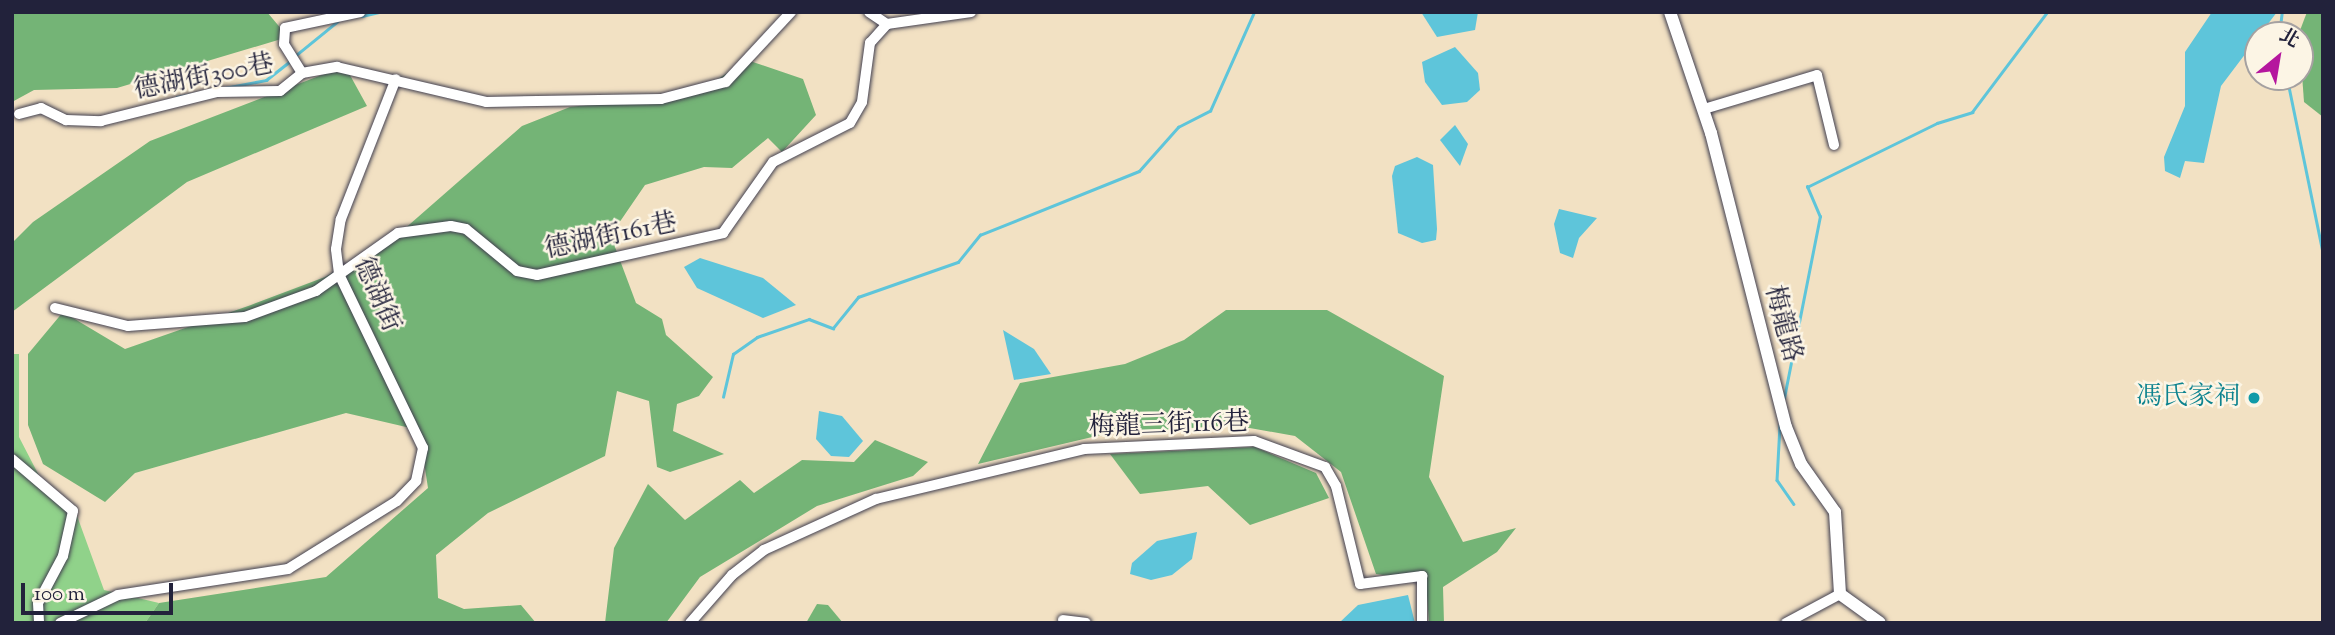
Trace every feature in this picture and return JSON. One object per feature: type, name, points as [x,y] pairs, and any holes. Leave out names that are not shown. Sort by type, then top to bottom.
[{"type":"street","points":[[297,65],[282,37],[285,27],[360,12]]},
{"type":"street","points":[[396,79],[486,102],[623,101],[693,93],[744,69],[774,23],[791,12]]},
{"type":"street","points":[[869,12],[887,24],[971,12]]},
{"type":"street","name":"梅龍路","points":[[1670,12],[1704,109],[1785,423],[1801,464],[1835,512],[1840,594]]},
{"type":"street","name":"德湖街161巷","points":[[55,308],[128,326],[245,317],[316,292],[398,233],[451,226],[466,229],[517,271],[537,275],[723,233],[774,162],[850,123],[862,102],[870,43],[887,24]]},
{"type":"street","name":"德湖街300巷","points":[[19,114],[41,108],[66,120],[101,121],[218,92],[280,91],[297,65],[337,67],[396,79]]},
{"type":"street","points":[[1704,109],[1817,75],[1834,145]]},
{"type":"street","name":"德湖街","points":[[60,623],[118,595],[288,569],[397,500],[416,481],[423,448],[339,274],[341,219],[396,79]]},
{"type":"street","name":"梅龍三街116巷","points":[[690,623],[732,575],[785,539],[876,499],[1084,449],[1254,441],[1325,467],[1336,486],[1360,584],[1422,576],[1422,623]]},
{"type":"street","points":[[12,459],[73,512],[63,556],[38,603],[40,623]]},
{"type":"street","points":[[1786,623],[1840,594],[1880,623]]},
{"type":"street","points":[[1063,620],[1086,623]]},
{"type":"green space","points":[[12,12],[267,12],[288,37],[117,88],[34,90],[12,102]]},
{"type":"green space","points":[[2307,12],[2323,12],[2323,117],[2304,102],[2303,91],[2314,91],[2314,21],[2304,21]]},
{"type":"green space","points":[[747,60],[803,79],[816,115],[782,152],[768,138],[732,168],[704,167],[645,185],[619,223],[615,247],[636,303],[662,319],[666,335],[713,377],[699,396],[677,404],[673,431],[724,454],[670,472],[657,467],[649,401],[617,391],[605,456],[488,513],[436,555],[438,598],[464,609],[521,605],[536,623],[145,623],[159,603],[326,577],[428,488],[419,430],[346,413],[135,473],[105,502],[43,464],[28,425],[28,354],[63,312],[125,349],[251,305],[325,277],[402,231],[522,126],[570,107],[698,92]]},
{"type":"green space","points":[[345,66],[367,106],[187,182],[12,312],[12,243],[33,222],[150,141]]},
{"type":"green space","points":[[1226,310],[1327,310],[1444,376],[1429,477],[1463,542],[1516,528],[1497,552],[1443,587],[1444,623],[1429,623],[1426,581],[1376,574],[1341,472],[1295,436],[1233,425],[1105,434],[978,464],[1020,383],[1125,364],[1184,340]]},
{"type":"green space","points":[[12,354],[19,354],[19,437],[48,493],[76,513],[104,590],[159,603],[145,623],[12,623]]},
{"type":"green space","points":[[875,440],[928,462],[913,476],[817,506],[700,577],[666,623],[605,623],[614,548],[648,484],[685,520],[740,480],[754,493],[802,460],[854,462]]},
{"type":"green space","points":[[1255,447],[1316,473],[1329,498],[1250,525],[1208,486],[1140,494],[1110,454]]},
{"type":"green space","points":[[817,604],[828,605],[843,623],[806,623]]},
{"type":"water","points":[[1421,12],[1478,12],[1475,30],[1437,37]]},
{"type":"water","points":[[2212,12],[2277,12],[2270,21],[2244,21],[2244,56],[2221,86],[2204,163],[2185,161],[2180,178],[2165,171],[2164,157],[2185,106],[2185,52]]},
{"type":"water","points":[[1455,47],[1478,73],[1480,90],[1467,102],[1442,105],[1425,82],[1422,62]]},
{"type":"water","points":[[1455,125],[1468,144],[1460,166],[1440,140]]},
{"type":"water","points":[[1417,157],[1433,165],[1437,229],[1436,240],[1422,243],[1398,233],[1392,176],[1395,166]]},
{"type":"water","points":[[1559,209],[1597,218],[1579,238],[1573,258],[1560,253],[1554,224]]},
{"type":"water","points":[[700,258],[763,278],[796,305],[763,318],[697,288],[684,267]]},
{"type":"water","points":[[1003,330],[1034,349],[1051,374],[1014,380]]},
{"type":"water","points":[[819,411],[842,416],[863,441],[849,457],[831,456],[816,439]]},
{"type":"water","points":[[1197,532],[1192,559],[1172,575],[1151,580],[1130,574],[1132,563],[1157,541]]},
{"type":"water","points":[[1408,595],[1415,623],[1339,623],[1358,605]]},
{"type":"waterway","points":[[362,16],[379,12]]},
{"type":"waterway","points":[[723,397],[733,354],[757,337],[809,319],[833,328],[858,297],[958,262],[980,235],[1139,171],[1178,127],[1210,111],[1254,12]]},
{"type":"waterway","points":[[1784,398],[1820,217],[1807,187],[1937,123],[1972,112],[2047,12]]},
{"type":"waterway","points":[[2281,21],[2282,12]]},
{"type":"waterway","points":[[295,56],[338,21]]},
{"type":"waterway","points":[[177,97],[266,80],[290,61]]},
{"type":"waterway","points":[[2290,91],[2323,252]]},
{"type":"waterway","points":[[1780,425],[1777,480],[1794,504]]},
{"type":"place","name":"馮氏家祠","points":[[2254,398]]}]
